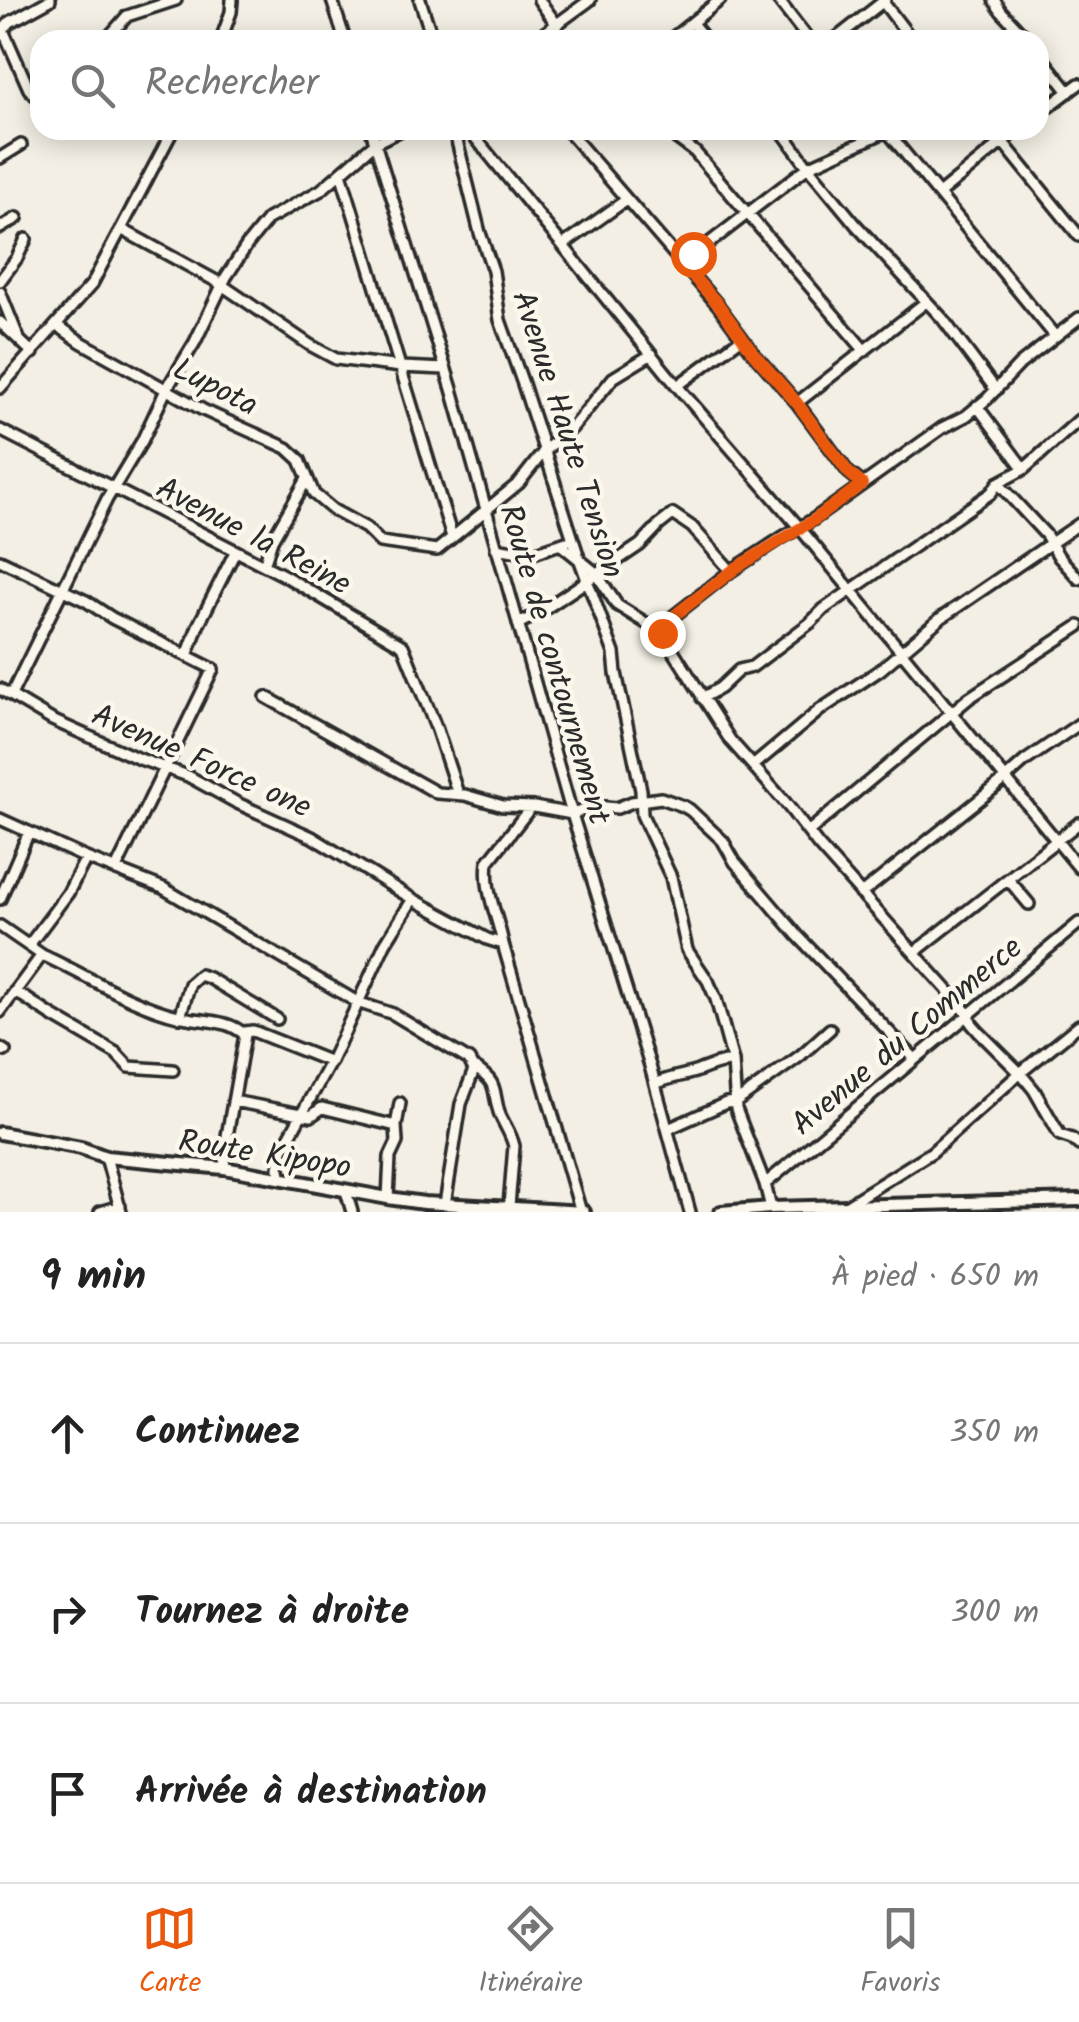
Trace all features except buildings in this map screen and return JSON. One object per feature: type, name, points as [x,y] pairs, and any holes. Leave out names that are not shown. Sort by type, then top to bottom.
[{"type":"main road","name":"Route Kipopo","points":[[0,1133],[106,1156],[224,1168],[388,1198],[582,1212]]},
{"type":"main road","points":[[721,1212],[844,1206],[887,1209],[945,1203],[1026,1207],[1079,1200]]},
{"type":"street","points":[[30,90],[3,30],[50,0]]},
{"type":"street","points":[[115,30],[127,16],[176,0]]},
{"type":"street","points":[[225,30],[232,0]]},
{"type":"street","points":[[332,0],[342,30]]},
{"type":"street","points":[[420,0],[430,30]]},
{"type":"street","points":[[539,0],[557,24]]},
{"type":"street","points":[[549,30],[590,0]]},
{"type":"street","points":[[682,30],[720,0]]},
{"type":"street","points":[[778,0],[801,30]]},
{"type":"street","points":[[994,0],[1019,30]]},
{"type":"street","points":[[847,30],[884,1],[905,30]]},
{"type":"street","points":[[692,22],[698,30]]},
{"type":"street","points":[[1049,67],[1069,92]]},
{"type":"street","points":[[1049,107],[1079,84]]},
{"type":"street","points":[[0,388],[92,284],[167,140]]},
{"type":"street","name":"Route de contournement","points":[[374,140],[445,369],[690,1212]]},
{"type":"street","points":[[11,695],[112,490],[196,342],[222,286],[264,223],[321,190],[381,140]]},
{"type":"street","name":"Avenue Haute Tension","points":[[456,140],[493,270],[500,320],[580,561],[592,576],[615,657],[645,823],[671,877],[687,950],[714,992],[733,1061],[737,1112],[766,1184],[771,1208]]},
{"type":"street","points":[[477,140],[676,386],[799,527],[1079,868]]},
{"type":"street","points":[[575,140],[718,304],[848,472],[862,484]]},
{"type":"street","points":[[679,140],[695,152],[865,351]]},
{"type":"street","points":[[788,140],[882,256],[942,318],[996,390]]},
{"type":"street","points":[[682,264],[808,167],[865,140]]},
{"type":"street","points":[[894,140],[1055,336]]},
{"type":"street","points":[[939,194],[1002,141],[1079,236]]},
{"type":"street","points":[[0,158],[20,145]]},
{"type":"street","points":[[342,172],[452,537],[518,483],[545,450],[572,428],[613,378],[652,354]]},
{"type":"street","points":[[563,245],[626,200]]},
{"type":"street","points":[[0,228],[17,218]]},
{"type":"street","points":[[120,229],[197,271],[336,358],[445,369]]},
{"type":"street","points":[[0,280],[26,239]]},
{"type":"street","points":[[0,292],[19,339]]},
{"type":"street","points":[[797,403],[926,302]]},
{"type":"street","points":[[657,629],[731,572],[814,520],[942,428],[960,420],[1079,318]]},
{"type":"street","points":[[0,322],[33,353]]},
{"type":"street","name":"Lupota","points":[[57,325],[166,390],[282,445],[300,460],[312,491],[380,542],[437,550],[452,537]]},
{"type":"street","points":[[676,386],[742,338]]},
{"type":"street","points":[[977,406],[1024,469]]},
{"type":"street","points":[[702,698],[991,494],[998,483],[1024,469],[1079,420]]},
{"type":"street","name":"Avenue la Reine","points":[[0,430],[264,565],[402,646],[437,730],[458,794]]},
{"type":"street","points":[[264,565],[274,536],[308,478]]},
{"type":"street","points":[[998,483],[1079,579]]},
{"type":"street","points":[[518,624],[640,545],[674,514],[692,527],[731,572]]},
{"type":"street","points":[[753,766],[820,710],[880,670],[941,618],[1079,524]]},
{"type":"street","points":[[496,548],[531,554],[573,540]]},
{"type":"street","points":[[560,544],[580,561]]},
{"type":"street","points":[[187,656],[236,552]]},
{"type":"street","points":[[0,560],[214,669],[116,869]]},
{"type":"street","points":[[592,576],[626,612],[657,629],[668,640],[727,736],[968,1014],[972,1024],[1020,1073],[1060,1135],[1079,1145]]},
{"type":"street","points":[[808,832],[951,713],[1079,626]]},
{"type":"street","name":"Avenue Force one","points":[[0,689],[52,720],[188,776],[312,836],[412,898],[502,944]]},
{"type":"street","points":[[266,697],[437,793],[572,814],[595,806],[617,808],[661,798],[690,810],[722,842],[798,936],[914,1059]]},
{"type":"street","points":[[861,894],[1025,761],[1079,724]]},
{"type":"street","points":[[531,807],[486,866],[502,944],[582,1212]]},
{"type":"street","points":[[0,818],[163,888],[357,1002],[393,1014],[464,1055],[495,1086],[499,1113],[512,1138],[509,1206]]},
{"type":"street","points":[[915,952],[1079,824]]},
{"type":"street","points":[[0,899],[29,832]]},
{"type":"street","points":[[30,945],[68,893],[86,858]]},
{"type":"street","points":[[1008,879],[1028,904]]},
{"type":"street","points":[[280,1177],[282,1150],[331,1062],[385,944],[412,898]]},
{"type":"street","name":"Avenue du Commerce","points":[[766,1184],[1079,924]]},
{"type":"street","points":[[0,926],[42,955],[136,1000],[180,1017],[253,1031],[331,1062]]},
{"type":"street","points":[[0,1012],[42,955]]},
{"type":"street","points":[[180,1017],[190,984],[200,975],[277,1019]]},
{"type":"street","points":[[15,991],[116,1053],[129,1067],[173,1070]]},
{"type":"street","points":[[844,1206],[932,1152],[1079,1025]]},
{"type":"street","points":[[668,1129],[736,1102],[830,1029]]},
{"type":"street","points":[[224,1168],[244,1032]]},
{"type":"street","points":[[655,1084],[733,1061]]},
{"type":"street","points":[[445,1204],[460,1104],[474,1067]]},
{"type":"street","points":[[233,1101],[312,1116],[322,1108],[396,1126]]},
{"type":"street","points":[[388,1198],[390,1157],[396,1145],[400,1102]]},
{"type":"street","points":[[100,1212],[120,1209],[106,1156]]},
{"type":"street","points":[[346,1192],[350,1212]]},
{"type":"route","points":[[662,633],[657,629],[695,598],[862,484],[848,472],[778,379],[682,264],[693,254]]}]
